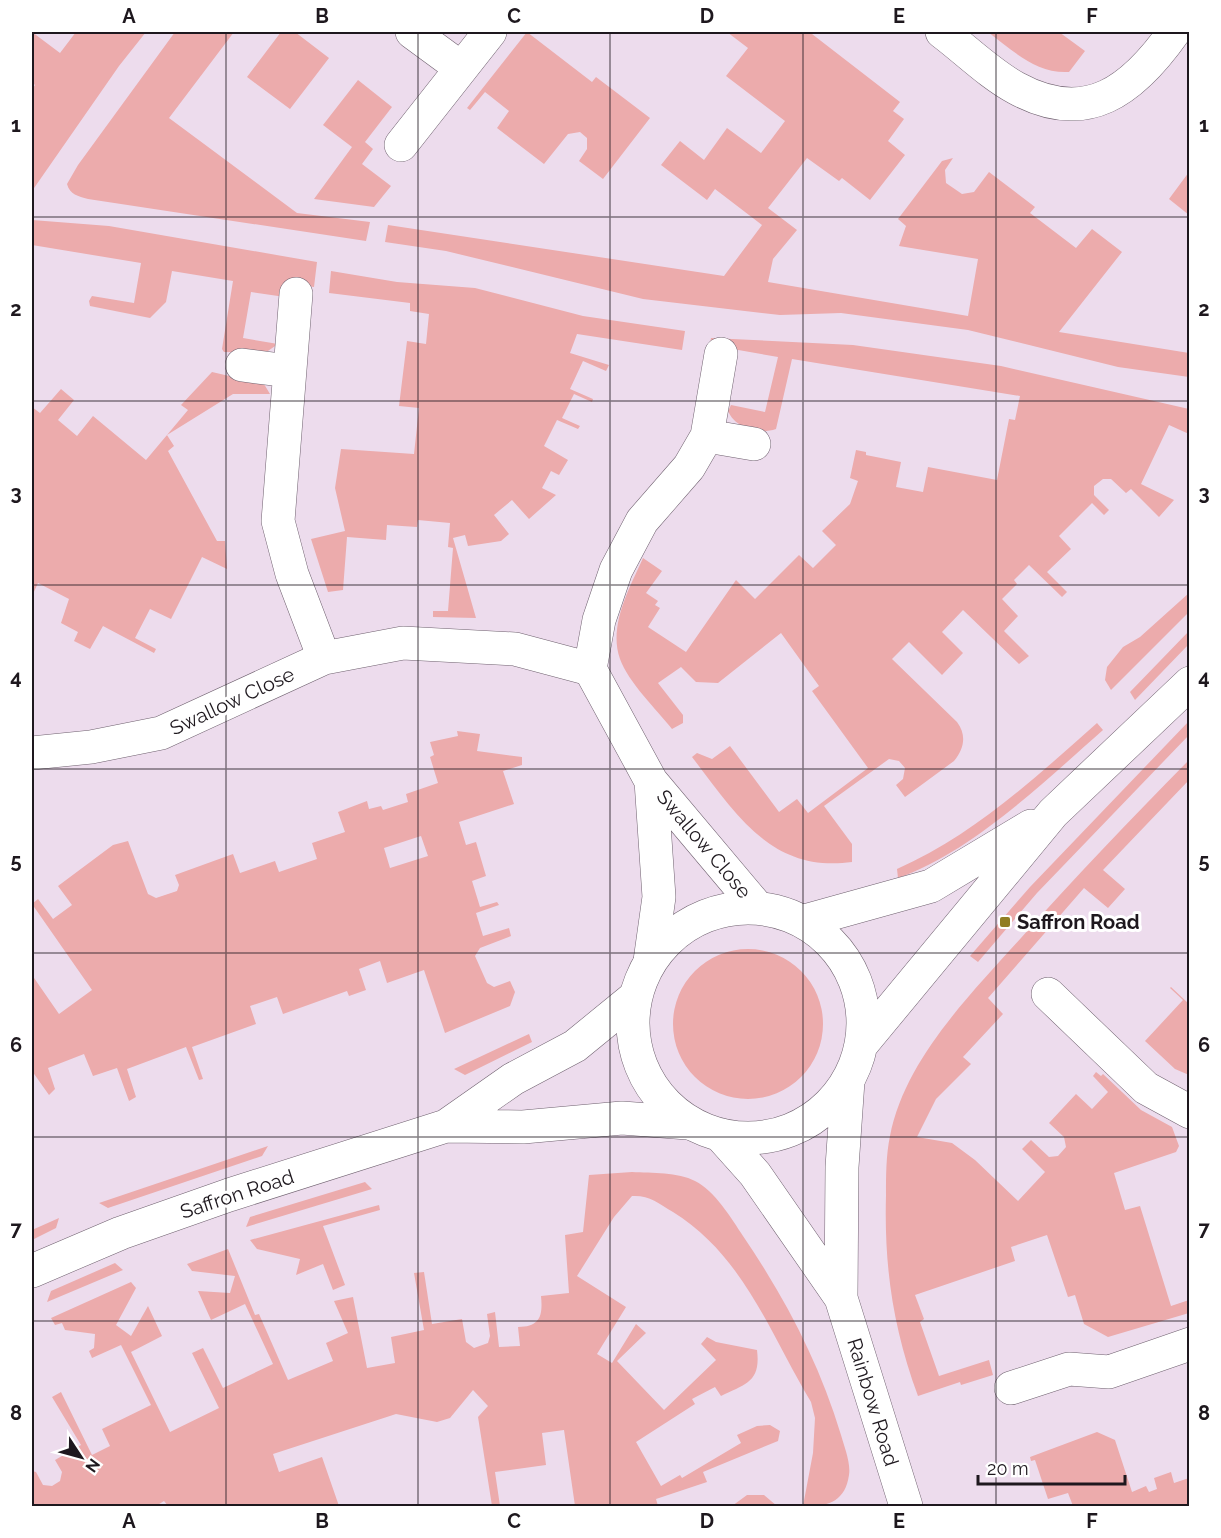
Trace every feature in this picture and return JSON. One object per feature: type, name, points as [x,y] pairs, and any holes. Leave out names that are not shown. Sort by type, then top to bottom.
[{"type":"street","points":[[412,32],[461,68]]},
{"type":"street","points":[[401,145],[490,32]]},
{"type":"street","points":[[942,32],[1014,87],[1040,99],[1068,104],[1097,100],[1112,94],[1141,74],[1174,32]]},
{"type":"street","points":[[296,294],[278,521],[292,574],[324,658]]},
{"type":"street","points":[[590,669],[599,620],[616,570],[642,521],[689,466],[707,436],[721,354]]},
{"type":"street","points":[[242,365],[289,370]]},
{"type":"street","points":[[707,436],[754,444]]},
{"type":"street","name":"Swallow Close","points":[[32,753],[91,747],[161,733],[324,658],[403,643],[515,649],[590,669],[651,781],[757,907]]},
{"type":"street","name":"Saffron Road","points":[[446,1126],[523,1127],[622,1118],[688,1123],[721,1136],[755,1139],[789,1132],[823,1112],[848,1081],[862,1044],[1053,813],[1190,683]]},
{"type":"street","name":"Swallow Close","points":[[650,961],[659,897],[651,781]]},
{"type":"street","name":"Saffron Road","points":[[805,921],[931,886],[1053,813]]},
{"type":"street","name":"Saffron Road","points":[[688,1123],[661,1100],[642,1071],[633,1035],[635,997],[650,961],[669,937],[695,919],[725,908],[757,907],[782,911],[805,921],[833,944],[853,973],[863,1008],[862,1044]]},
{"type":"street","points":[[1048,994],[1146,1088],[1190,1112]]},
{"type":"street","name":"Saffron Road","points":[[32,1271],[121,1233],[197,1206],[446,1126],[513,1079],[575,1046],[635,997]]},
{"type":"street","name":"Rainbow Road","points":[[841,1298],[842,1167],[848,1081]]},
{"type":"street","name":"Rainbow Road","points":[[721,1136],[754,1174],[841,1298],[906,1506]]},
{"type":"street","points":[[1011,1388],[1069,1369],[1109,1372],[1190,1344]]},
{"type":"shaded area","points":[[32,32],[60,53],[76,32],[146,32],[119,66],[32,191],[32,90],[35,85],[32,82]]},
{"type":"shaded area","points":[[175,32],[234,32],[169,118],[297,213],[370,222],[366,241],[88,199],[70,191],[67,184],[78,165]]},
{"type":"shaded area","points":[[281,32],[295,32],[329,58],[290,109],[247,77]]},
{"type":"shaded area","points":[[527,32],[592,82],[596,77],[650,118],[603,179],[579,161],[587,149],[587,138],[580,132],[568,134],[544,164],[497,128],[509,111],[485,92],[470,110],[467,108]]},
{"type":"shaded area","points":[[727,32],[813,32],[812,34],[900,102],[893,111],[904,119],[888,141],[905,155],[870,200],[842,178],[839,181],[807,158],[768,208],[797,230],[773,259],[768,282],[968,316],[978,259],[899,246],[906,226],[898,219],[942,161],[953,158],[945,170],[946,183],[962,194],[974,192],[989,172],[1035,207],[1030,213],[1076,248],[1092,229],[1122,252],[1059,332],[1189,353],[1189,377],[1118,367],[968,330],[841,313],[780,315],[643,299],[446,251],[385,242],[388,225],[724,276],[762,225],[715,189],[707,200],[661,165],[680,141],[704,160],[727,128],[761,153],[785,121],[726,76],[748,48]]},
{"type":"shaded area","points":[[988,32],[1059,32],[1085,51],[1069,72],[1057,72],[1025,60]]},
{"type":"shaded area","points":[[358,80],[392,107],[365,142],[373,149],[362,164],[391,186],[374,207],[314,199],[352,147],[323,125]]},
{"type":"shaded area","points":[[1189,172],[1190,215],[1169,199]]},
{"type":"shaded area","points":[[32,220],[109,226],[317,262],[314,287],[287,283],[285,297],[251,292],[243,338],[278,344],[265,353],[224,352],[222,349],[233,281],[172,271],[166,302],[150,318],[90,306],[89,301],[92,296],[134,303],[141,263],[32,245]]},
{"type":"shaded area","points":[[331,271],[397,282],[475,288],[583,316],[685,331],[682,350],[577,334],[570,353],[609,365],[606,371],[583,361],[570,389],[593,399],[592,402],[574,394],[562,418],[580,426],[578,429],[557,420],[544,446],[568,460],[559,475],[551,471],[542,488],[556,495],[529,519],[512,500],[494,515],[509,534],[501,541],[468,546],[465,535],[453,538],[476,618],[433,617],[433,611],[448,611],[453,548],[448,547],[450,523],[418,520],[417,527],[387,525],[386,540],[347,537],[343,590],[328,592],[311,539],[345,531],[335,488],[341,449],[414,454],[419,408],[399,406],[407,341],[426,344],[429,314],[410,311],[410,303],[329,293]]},
{"type":"shaded area","points":[[711,338],[853,345],[1001,366],[1189,409],[1189,434],[1169,425],[1141,484],[1174,500],[1159,517],[1131,489],[1126,493],[1111,479],[1103,479],[1094,486],[1094,495],[1109,510],[1104,515],[1092,503],[1059,536],[1071,549],[1047,572],[1067,592],[1062,597],[1029,565],[1014,580],[1017,584],[1002,599],[1018,616],[1004,631],[1029,656],[1019,664],[963,610],[942,632],[963,653],[942,675],[909,642],[892,659],[957,722],[962,732],[963,742],[954,761],[905,797],[896,785],[903,779],[905,768],[899,761],[889,759],[824,806],[852,844],[852,862],[824,863],[799,858],[777,849],[741,818],[692,757],[697,753],[712,759],[730,746],[779,812],[797,799],[808,813],[868,768],[812,691],[819,686],[781,633],[718,683],[696,682],[681,667],[658,683],[683,715],[683,723],[672,729],[636,686],[620,659],[617,633],[622,607],[643,558],[662,571],[646,593],[658,601],[655,605],[660,608],[648,627],[686,652],[736,580],[755,599],[799,555],[813,568],[836,545],[822,531],[850,504],[858,481],[850,478],[856,450],[866,452],[866,455],[901,462],[896,487],[923,492],[928,467],[997,480],[1009,419],[1015,420],[1020,396],[792,359],[776,429],[762,431],[748,429],[736,422],[728,411],[731,405],[765,412],[778,357],[710,345]]},
{"type":"shaded area","points":[[212,372],[264,384],[270,394],[233,394],[167,435],[188,410],[181,405]]},
{"type":"shaded area","points":[[61,389],[74,400],[58,420],[77,436],[93,416],[146,460],[167,435],[174,446],[168,451],[217,541],[225,541],[227,569],[202,557],[171,619],[150,609],[135,638],[156,649],[154,653],[103,626],[90,649],[74,641],[78,632],[61,623],[69,599],[38,583],[32,596],[32,407],[40,413]]},
{"type":"shaded area","points":[[1189,593],[1189,612],[1111,690],[1105,680],[1107,667],[1123,647],[1140,637]]},
{"type":"shaded area","points":[[1189,631],[1189,644],[1135,700],[1130,692]]},
{"type":"shaded area","points":[[1189,721],[1189,735],[1037,893],[978,962],[970,956],[1030,887]]},
{"type":"shaded area","points":[[1097,723],[1103,730],[1007,813],[953,851],[898,878],[897,869],[952,840],[978,823]]},
{"type":"shaded area","points":[[457,731],[480,734],[477,751],[522,757],[522,765],[503,771],[514,804],[459,822],[466,845],[476,842],[486,876],[472,881],[480,907],[497,902],[499,905],[476,913],[483,936],[509,928],[511,936],[480,948],[475,956],[487,983],[494,987],[510,981],[515,992],[510,1006],[445,1033],[424,970],[387,983],[380,961],[359,969],[366,990],[349,996],[347,991],[283,1014],[277,997],[250,1006],[256,1024],[192,1047],[203,1079],[199,1080],[186,1047],[127,1069],[136,1097],[129,1101],[117,1068],[93,1076],[84,1054],[48,1068],[55,1089],[49,1095],[32,1071],[32,975],[59,1014],[92,990],[32,904],[38,899],[53,919],[72,905],[58,886],[113,845],[128,841],[148,894],[156,898],[177,891],[179,885],[175,875],[233,854],[240,873],[275,861],[279,872],[317,859],[312,843],[345,832],[338,812],[367,801],[369,809],[381,806],[383,810],[408,802],[406,794],[438,783],[430,757],[434,755],[430,742],[458,736]],"holes":[[[421,836],[428,856],[390,868],[384,848]]]},
{"type":"shaded area","points":[[1189,760],[1189,780],[1103,870],[1125,889],[1108,908],[1084,888],[988,998],[1003,1014],[963,1057],[971,1064],[936,1099],[917,1137],[952,1143],[975,1160],[1018,1201],[1045,1172],[1022,1149],[1031,1140],[1049,1157],[1058,1156],[1066,1147],[1064,1137],[1049,1123],[1076,1094],[1092,1109],[1108,1092],[1093,1076],[1096,1072],[1101,1076],[1103,1074],[1141,1110],[1172,1127],[1179,1146],[1176,1152],[1114,1173],[1125,1210],[1140,1206],[1171,1306],[1189,1300],[1189,1313],[1108,1337],[1084,1324],[1075,1295],[1068,1297],[1047,1235],[1011,1247],[1015,1261],[915,1295],[924,1319],[920,1322],[939,1376],[989,1360],[993,1375],[961,1385],[960,1382],[918,1396],[896,1322],[887,1247],[887,1158],[898,1108],[925,1055],[961,1005],[1041,915]]},
{"type":"shaded area","points":[[748,949],[777,955],[801,971],[817,995],[823,1024],[817,1053],[801,1077],[777,1093],[748,1099],[719,1093],[695,1077],[679,1053],[673,1024],[679,995],[695,971],[719,955]]},
{"type":"shaded area","points":[[1171,987],[1189,1004],[1189,1075],[1175,1069],[1145,1041],[1183,1000]]},
{"type":"shaded area","points":[[529,1034],[532,1042],[465,1075],[454,1069]]},
{"type":"shaded area","points":[[268,1146],[262,1156],[108,1208],[99,1203]]},
{"type":"shaded area","points":[[632,1172],[681,1176],[702,1185],[728,1213],[773,1283],[811,1356],[832,1408],[847,1455],[849,1475],[847,1484],[839,1497],[833,1501],[819,1506],[803,1506],[813,1453],[815,1418],[811,1402],[753,1298],[719,1251],[698,1230],[653,1200],[632,1196],[614,1217],[577,1276],[626,1307],[597,1354],[612,1363],[636,1324],[646,1333],[617,1361],[664,1410],[716,1360],[701,1344],[707,1337],[716,1342],[757,1350],[757,1369],[744,1385],[721,1396],[715,1387],[692,1399],[695,1404],[636,1442],[661,1486],[680,1475],[682,1478],[741,1443],[737,1435],[757,1426],[770,1425],[780,1431],[778,1441],[703,1472],[707,1482],[656,1499],[658,1506],[575,1506],[564,1430],[542,1433],[546,1465],[495,1472],[500,1506],[492,1506],[478,1417],[488,1406],[473,1390],[450,1418],[437,1422],[396,1414],[273,1454],[279,1472],[322,1457],[339,1506],[168,1506],[164,1501],[156,1506],[32,1506],[32,1471],[36,1472],[43,1485],[52,1486],[60,1481],[62,1472],[55,1460],[81,1445],[52,1397],[61,1392],[92,1455],[110,1446],[102,1429],[151,1405],[121,1345],[92,1358],[89,1351],[94,1348],[95,1334],[65,1330],[62,1323],[55,1325],[51,1318],[131,1282],[136,1288],[116,1325],[131,1336],[148,1306],[162,1336],[131,1352],[170,1432],[219,1408],[192,1353],[203,1348],[223,1388],[273,1364],[245,1304],[211,1320],[198,1291],[230,1293],[235,1276],[192,1271],[187,1264],[228,1249],[255,1315],[259,1314],[288,1380],[333,1361],[326,1343],[348,1333],[334,1301],[353,1297],[367,1368],[395,1363],[391,1337],[424,1330],[414,1273],[424,1272],[432,1324],[462,1319],[466,1342],[474,1348],[488,1343],[490,1336],[487,1314],[495,1312],[499,1347],[520,1346],[518,1327],[531,1325],[538,1319],[541,1296],[569,1293],[565,1235],[583,1232],[589,1175]]},
{"type":"shaded area","points":[[365,1182],[372,1189],[246,1227],[250,1217]]},
{"type":"shaded area","points":[[379,1205],[380,1210],[323,1226],[345,1285],[333,1290],[323,1264],[296,1275],[300,1259],[257,1249],[250,1240]]},
{"type":"shaded area","points":[[59,1218],[56,1228],[32,1240],[32,1230]]},
{"type":"shaded area","points":[[115,1263],[123,1270],[47,1302],[51,1291]]},
{"type":"shaded area","points":[[1097,1432],[1115,1440],[1132,1492],[1146,1486],[1149,1492],[1157,1489],[1154,1478],[1171,1472],[1174,1483],[1189,1478],[1189,1506],[1073,1506],[1068,1493],[1048,1499],[1035,1460],[1031,1461],[1030,1457]]},
{"type":"shaded area","points":[[747,1495],[764,1495],[777,1506],[732,1506]]},
{"type":"place","name":"Saffron Road","points":[[1005,922]]}]
